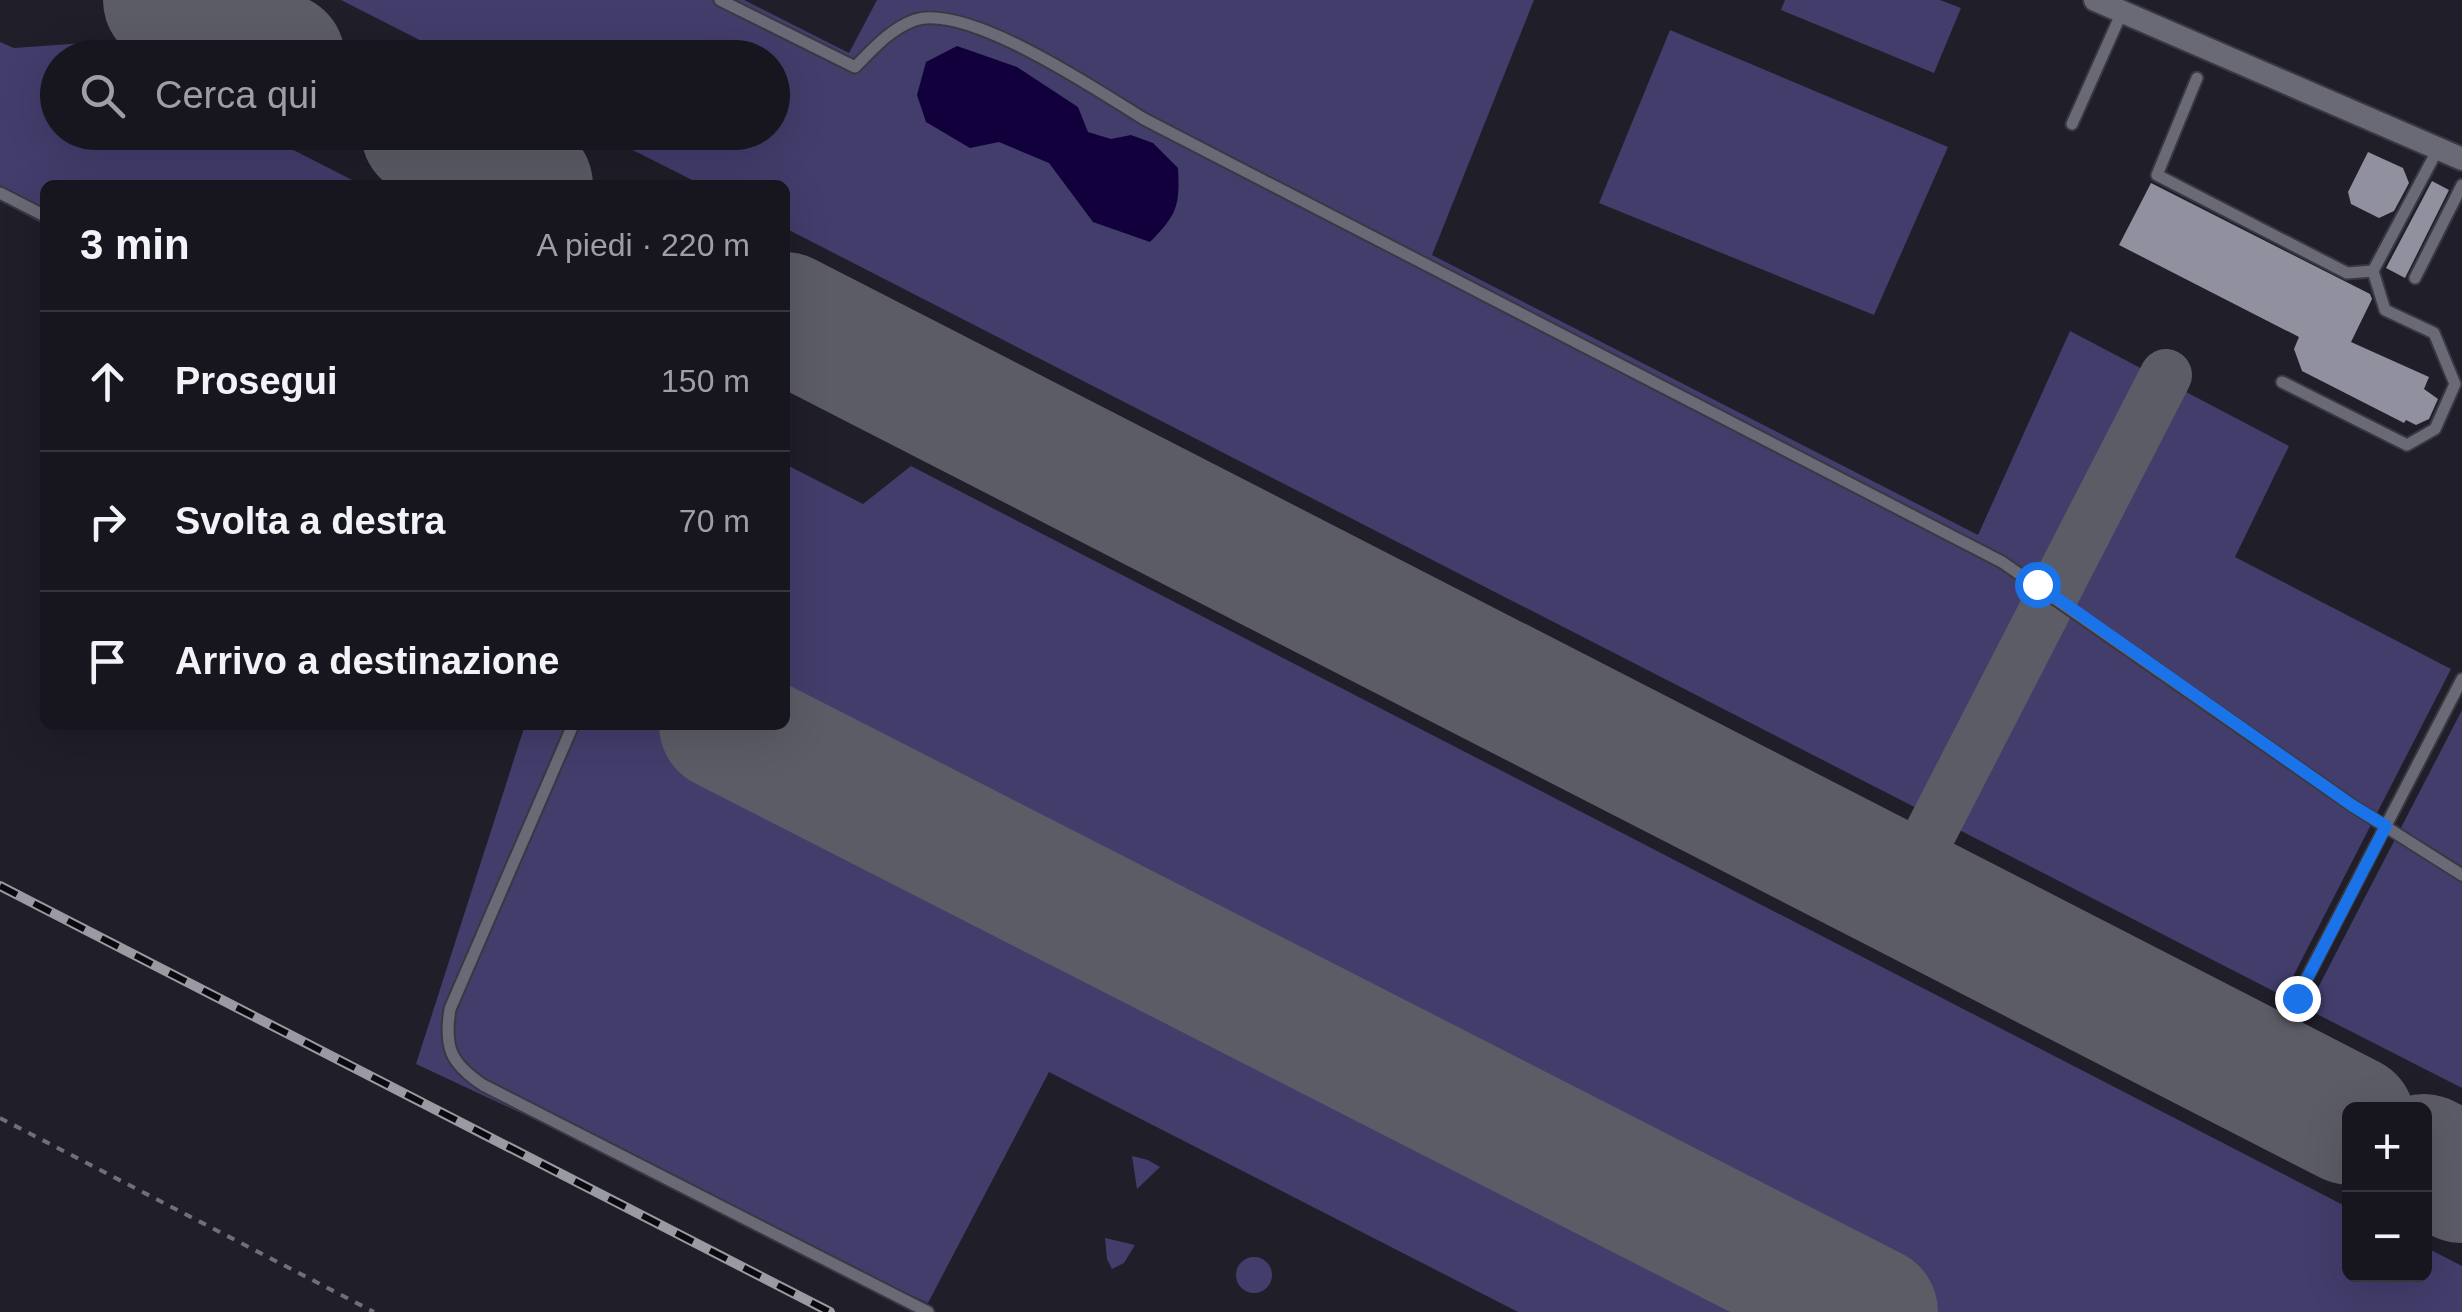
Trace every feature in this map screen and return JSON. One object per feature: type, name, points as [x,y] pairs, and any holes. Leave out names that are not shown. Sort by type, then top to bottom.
[{"type":"street","points":[[2095,0],[2462,159]]},
{"type":"lane","points":[[720,0],[854,66],[890,32],[918,19],[944,17],[978,26],[1144,119],[2002,562],[2353,806],[2462,876]]},
{"type":"lane","points":[[2072,124],[2122,12]]},
{"type":"lane","points":[[2198,78],[2157,175],[2347,273],[2373,271]]},
{"type":"lane","points":[[2282,382],[2407,445],[2435,429],[2455,384],[2434,334],[2385,310],[2373,271],[2438,148]]},
{"type":"lane","points":[[2415,278],[2462,185]]},
{"type":"lane","points":[[0,193],[40,213]]},
{"type":"lane","points":[[2297,998],[2462,679]]},
{"type":"lane","points":[[571,730],[450,1009],[446,1033],[450,1053],[464,1072],[483,1085],[928,1312]]},
{"type":"path","points":[[0,1118],[374,1312]]},
{"type":"shaded area","points":[[341,0],[744,0],[849,53],[877,0],[1534,0],[1432,255],[1978,535],[2070,331],[2289,446],[2235,557],[2451,669],[2283,996],[790,231],[790,180],[692,180],[633,150],[790,150],[790,40],[420,40]]},
{"type":"shaded area","points":[[1785,0],[1940,0],[1961,8],[1934,73],[1781,10]]},
{"type":"shaded area","points":[[1670,30],[1948,147],[1874,315],[1599,203]]},
{"type":"shaded area","points":[[0,42],[14,48],[40,46],[40,150],[293,150],[352,180],[40,180],[40,222],[0,201]]},
{"type":"shaded area","points":[[957,46],[1017,67],[1078,107],[1088,132],[1111,139],[1131,135],[1153,143],[1178,168],[1175,209],[1150,242],[1093,222],[1049,163],[999,142],[970,148],[926,122],[917,95],[926,62]]},
{"type":"shaded area","points":[[911,466],[2342,1204],[2342,1282],[2432,1282],[2432,1251],[2462,1266],[2462,1312],[1518,1312],[1049,1072],[928,1303],[416,1064],[523,730],[790,730],[790,467],[863,504]]},
{"type":"shaded area","points":[[2462,710],[2462,1088],[2307,1009]]},
{"type":"shaded area","points":[[1132,1156],[1160,1167],[1137,1189]]},
{"type":"shaded area","points":[[1105,1238],[1135,1245],[1124,1263],[1112,1269],[1107,1259]]},
{"type":"shaded area","points":[[1254,1257],[1267,1262],[1272,1275],[1267,1288],[1254,1293],[1241,1288],[1236,1275],[1241,1262]]},
{"type":"building","points":[[2368,152],[2403,168],[2409,183],[2394,211],[2379,218],[2351,204],[2348,192]]},
{"type":"building","points":[[2432,181],[2449,190],[2405,278],[2386,268]]},
{"type":"building","points":[[2151,183],[2370,294],[2372,299],[2351,342],[2429,377],[2424,389],[2438,399],[2429,419],[2416,425],[2406,420],[2404,423],[2302,371],[2294,349],[2299,337],[2119,245]]},
{"type":"taxiway","points":[[1901,890],[2166,375]]},
{"type":"runway","points":[[168,0],[245,40]]},
{"type":"runway","points":[[461,150],[518,180]]},
{"type":"runway","points":[[790,320],[2342,1116]]},
{"type":"runway","points":[[734,730],[1873,1312]]},
{"type":"runway","points":[[2432,1163],[2462,1178]]},
{"type":"railway","points":[[0,886],[830,1312]]},
{"type":"route","points":[[2037,584],[2386,826],[2297,998]]}]
